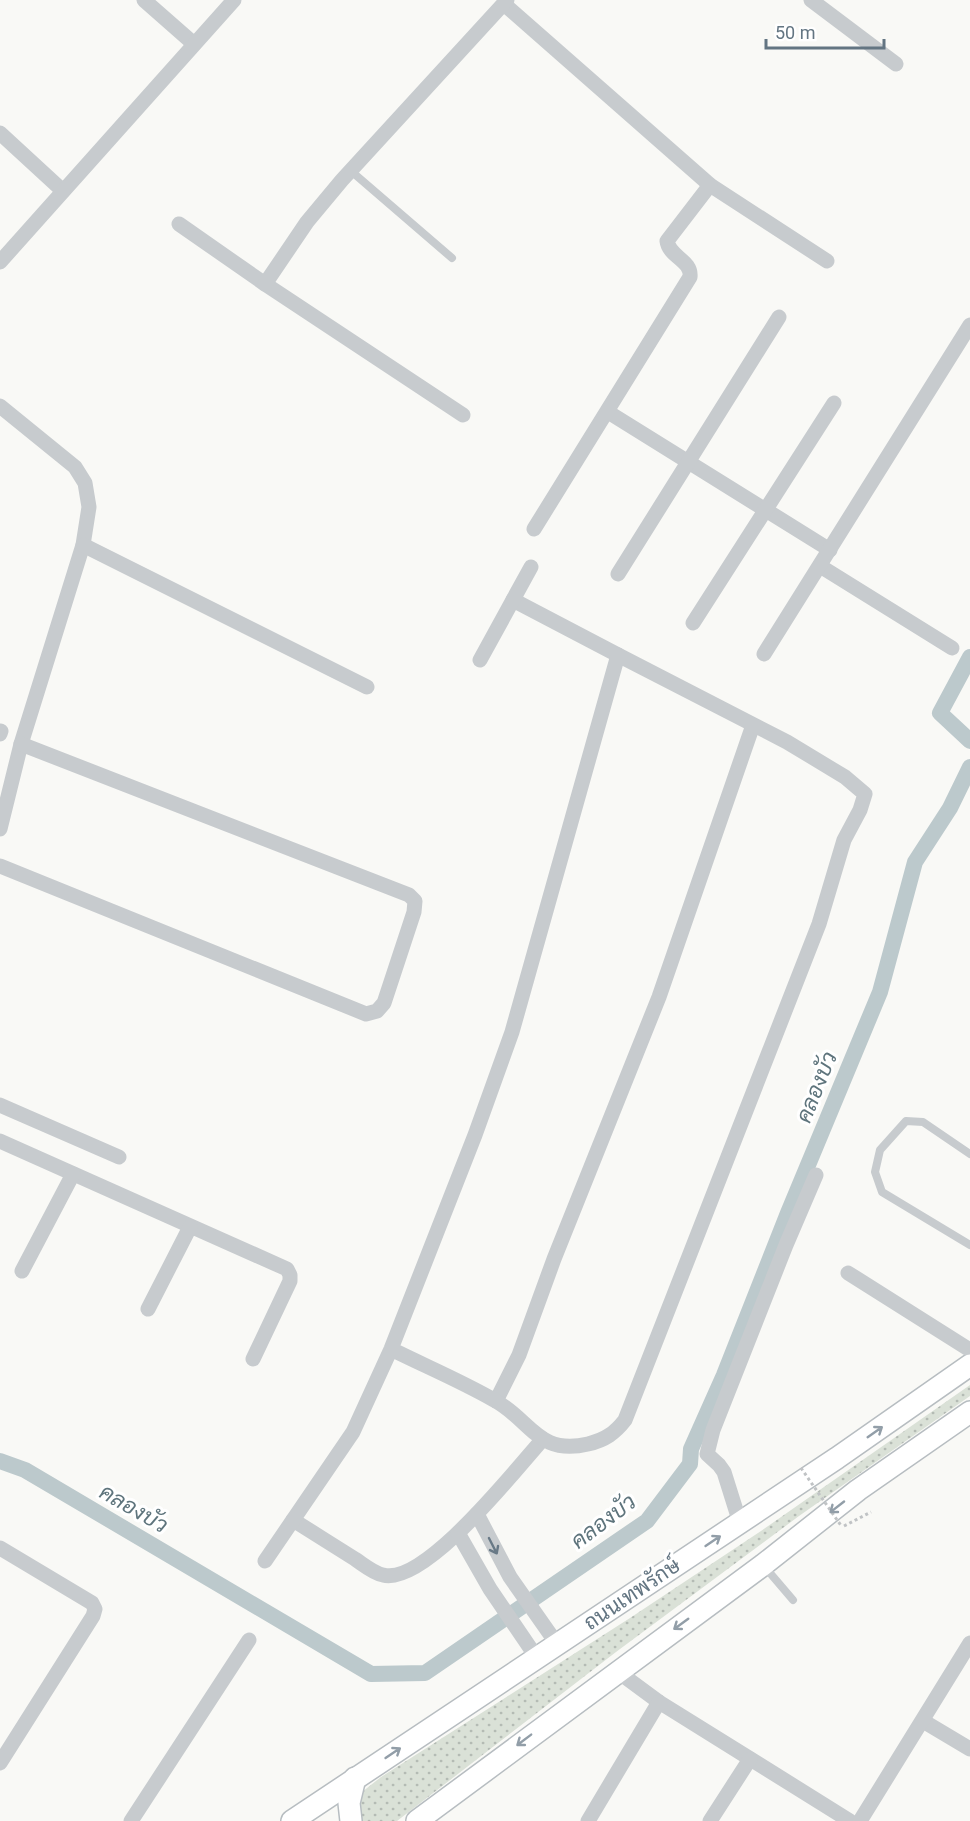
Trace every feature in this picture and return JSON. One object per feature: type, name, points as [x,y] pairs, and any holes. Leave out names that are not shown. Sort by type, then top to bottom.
[{"type":"main road","name":"ถนนเทพรักษ์","points":[[292,1821],[740,1523],[970,1365]]},
{"type":"main road","points":[[417,1821],[763,1565],[858,1490],[970,1412]]},
{"type":"main road","points":[[351,1821],[350,1803],[355,1778]]},
{"type":"street","points":[[144,0],[194,45]]},
{"type":"street","points":[[0,262],[234,0]]},
{"type":"street","points":[[811,0],[896,64]]},
{"type":"street","points":[[266,284],[307,222],[506,2],[710,185],[827,261]]},
{"type":"street","points":[[0,133],[63,191]]},
{"type":"street","points":[[534,529],[690,277],[691,271],[688,266],[674,255],[667,241],[710,185]]},
{"type":"street","points":[[179,224],[463,415]]},
{"type":"street","points":[[618,574],[779,317]]},
{"type":"street","points":[[764,654],[970,325]]},
{"type":"street","points":[[693,623],[834,403]]},
{"type":"street","points":[[0,406],[75,467],[85,483],[89,507],[83,545],[21,744],[0,829]]},
{"type":"street","points":[[608,412],[830,550]]},
{"type":"street","points":[[83,545],[367,687]]},
{"type":"street","points":[[820,566],[952,648]]},
{"type":"street","points":[[480,660],[531,567]]},
{"type":"street","points":[[391,1349],[496,1401],[549,1444],[566,1447],[582,1446],[615,1433],[625,1420],[819,924],[844,840],[860,810],[865,794],[845,777],[787,742],[513,600]]},
{"type":"street","points":[[265,1561],[353,1432],[391,1349],[512,1032],[618,655]]},
{"type":"street","points":[[496,1401],[519,1355],[554,1259],[659,997],[753,725]]},
{"type":"street","points":[[0,866],[366,1014],[377,1011],[384,1003],[414,912],[415,901],[409,895],[21,744]]},
{"type":"street","points":[[0,1105],[119,1157]]},
{"type":"street","points":[[0,1141],[287,1269],[290,1281],[253,1359]]},
{"type":"street","points":[[22,1271],[73,1174]]},
{"type":"street","points":[[740,1523],[724,1472],[707,1454],[713,1430],[816,1175]]},
{"type":"street","points":[[148,1309],[190,1227]]},
{"type":"street","points":[[848,1273],[970,1350]]},
{"type":"street","points":[[293,1520],[384,1576],[403,1574],[429,1558],[458,1533],[543,1439]]},
{"type":"street","points":[[477,1514],[510,1577],[557,1644]]},
{"type":"street","points":[[458,1533],[490,1589],[537,1658]]},
{"type":"street","points":[[0,1548],[92,1603],[95,1609],[93,1616],[0,1763]]},
{"type":"street","points":[[131,1821],[249,1640]]},
{"type":"street","points":[[860,1821],[970,1643]]},
{"type":"street","points":[[617,1671],[659,1702],[850,1821]]},
{"type":"street","points":[[588,1821],[659,1702]]},
{"type":"street","points":[[923,1721],[970,1749]]},
{"type":"street","points":[[710,1821],[750,1759]]},
{"type":"lane","points":[[351,171],[452,258]]},
{"type":"lane","points":[[970,1154],[923,1122],[906,1121],[880,1150],[875,1172],[882,1192],[970,1245]]},
{"type":"lane","points":[[763,1565],[793,1600]]},
{"type":"path","points":[[801,1468],[842,1527],[871,1512]]},
{"type":"shaded area","points":[[970,1385],[970,1396],[799,1516],[616,1652],[397,1821],[361,1821],[354,1806],[362,1792],[381,1777],[630,1618],[761,1531]]},
{"type":"waterway","name":"คลองบัว","points":[[970,657],[940,713],[970,741]]},
{"type":"waterway","name":"คลองบัว","points":[[0,1461],[25,1470],[371,1674],[425,1673],[647,1521],[690,1464],[691,1449],[724,1375],[788,1213],[880,992],[915,862],[950,808],[970,767]]}]
